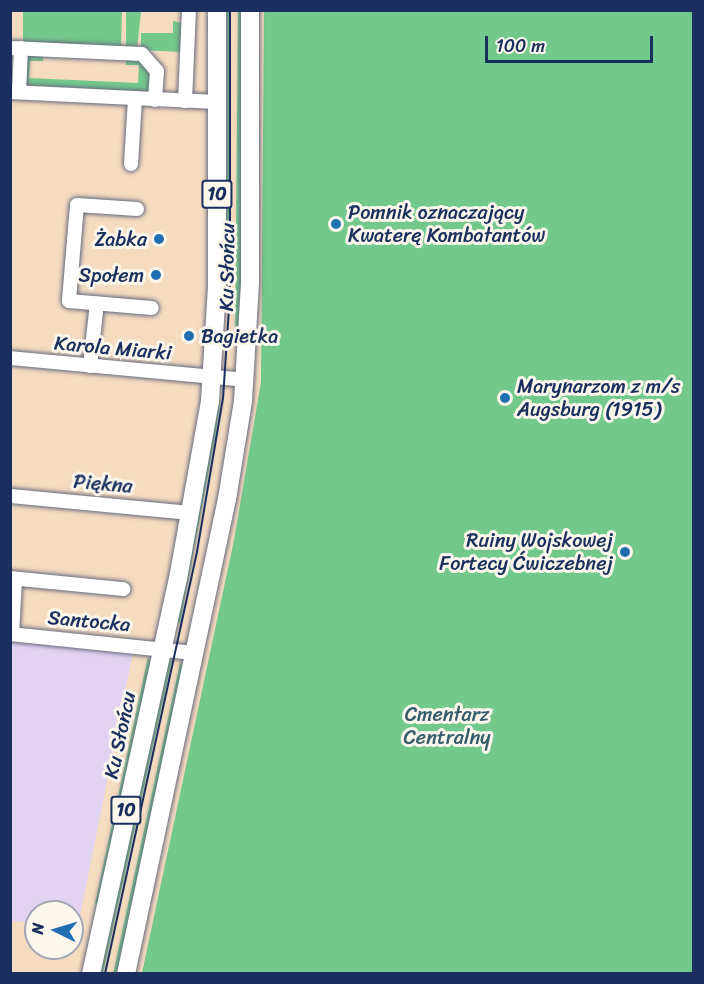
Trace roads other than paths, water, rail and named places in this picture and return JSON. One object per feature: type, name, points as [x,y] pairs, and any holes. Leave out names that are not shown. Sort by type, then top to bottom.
[{"type":"main road","name":"Ku Słońcu","points":[[91,974],[191,513],[212,377],[217,10]]},
{"type":"main road","name":"Ku Słońcu","points":[[126,974],[227,499],[245,380],[250,282],[250,10]]},
{"type":"street","points":[[185,101],[189,10]]},
{"type":"street","points":[[155,100],[157,71],[141,54],[16,48],[15,92],[155,100],[217,102]]},
{"type":"street","points":[[132,164],[135,99]]},
{"type":"street","points":[[136,209],[77,205],[69,301],[152,308]]},
{"type":"street","points":[[90,366],[96,303]]},
{"type":"street","name":"Karola Miarki","points":[[10,358],[212,377]]},
{"type":"street","points":[[212,377],[245,380]]},
{"type":"street","name":"Piękna","points":[[10,496],[191,513]]},
{"type":"street","name":"Santocka","points":[[123,589],[13,579],[11,634],[162,647]]},
{"type":"street","points":[[162,647],[194,653]]},
{"type":"tram line","points":[[105,974],[197,552],[223,399],[230,293],[230,10]]},
{"type":"place","name":"Pomnik oznaczający Kwaterę Kombatantów","points":[[336,224]]},
{"type":"place","name":"Żabka","points":[[159,239]]},
{"type":"place","name":"Społem","points":[[156,275]]},
{"type":"place","name":"Bagietka","points":[[189,336]]},
{"type":"place","name":"Marynarzom z m/s Augsburg (1915)","points":[[505,398]]},
{"type":"place","name":"Ruiny Wojskowej Fortecy Ćwiczebnej","points":[[625,552]]},
{"type":"park label","name":"Cmentarz Centralny","points":[[447,726]]}]
